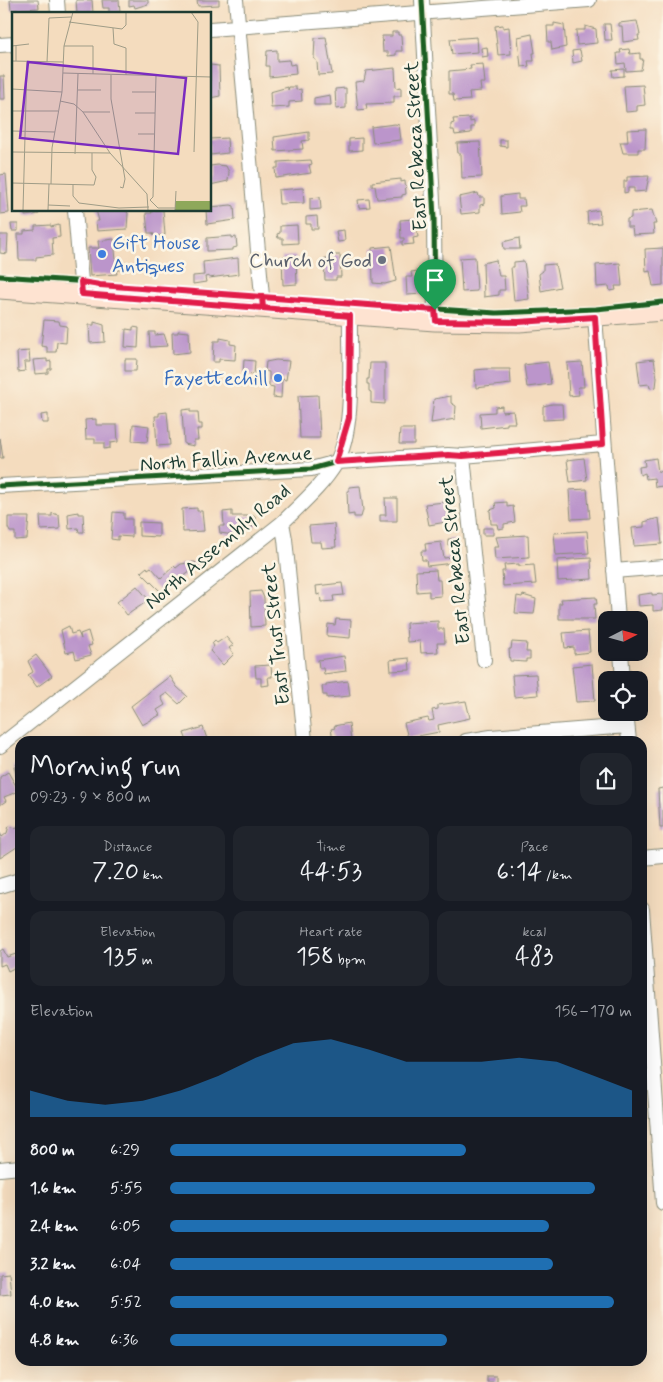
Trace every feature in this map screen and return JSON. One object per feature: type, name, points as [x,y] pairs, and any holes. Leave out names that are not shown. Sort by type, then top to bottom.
[{"type":"main road","points":[[0,289],[436,321],[519,322],[663,311]]},
{"type":"street","points":[[236,0],[263,308]]},
{"type":"street","points":[[211,28],[423,7],[589,0]]},
{"type":"street","name":"East Rebecca Street","points":[[423,7],[434,218],[436,321]]},
{"type":"street","points":[[75,211],[82,294]]},
{"type":"street","name":"North Assembly Road","points":[[0,746],[282,523],[320,485],[336,462],[349,418],[350,316]]},
{"type":"street","points":[[595,317],[603,444],[617,611]]},
{"type":"street","name":"North Fallin Avenue","points":[[0,486],[311,469],[336,462],[448,455],[463,456],[603,444]]},
{"type":"street","name":"East Rebecca Street","points":[[463,456],[484,660]]},
{"type":"street","name":"East Trust Street","points":[[282,523],[305,736]]},
{"type":"street","points":[[614,572],[663,567]]},
{"type":"street","points":[[498,736],[612,721]]},
{"type":"street","points":[[627,721],[629,736]]},
{"type":"street","points":[[647,858],[663,856]]},
{"type":"street","points":[[0,886],[15,882]]},
{"type":"street","points":[[647,1058],[649,1117],[663,1203]]},
{"type":"street","points":[[0,1169],[15,1168]]},
{"type":"building","points":[[10,0],[38,0],[39,8],[11,10]]},
{"type":"building","points":[[76,0],[92,0],[93,12],[77,12]]},
{"type":"building","points":[[102,0],[119,0],[120,12],[109,12],[109,8],[103,8]]},
{"type":"building","points":[[129,0],[148,0],[148,4],[135,8],[134,5],[129,6]]},
{"type":"building","points":[[197,0],[219,0],[219,5],[198,6]]},
{"type":"building","points":[[637,21],[640,35],[638,35],[639,40],[623,42],[622,26],[619,26],[619,23]]},
{"type":"building","points":[[554,23],[564,25],[566,47],[552,50],[551,42],[548,42],[547,26],[554,26]]},
{"type":"building","points":[[604,24],[610,24],[612,40],[605,40]]},
{"type":"building","points":[[503,25],[503,28],[509,27],[511,54],[498,55],[495,26]]},
{"type":"building","points":[[585,26],[596,29],[597,43],[577,45],[576,30],[585,30]]},
{"type":"building","points":[[392,32],[398,32],[398,35],[401,35],[402,51],[396,51],[396,55],[388,56],[388,52],[383,52],[382,36],[392,36]]},
{"type":"building","points":[[532,34],[535,53],[533,53],[534,61],[528,61],[529,66],[521,67],[518,37]]},
{"type":"building","points":[[326,37],[332,74],[318,75],[317,62],[314,58],[315,38]]},
{"type":"building","points":[[477,37],[478,52],[452,54],[450,39]]},
{"type":"building","points":[[487,47],[488,56],[482,57],[481,48]]},
{"type":"building","points":[[629,49],[630,54],[640,53],[640,59],[643,59],[641,70],[626,71],[625,63],[618,64],[617,53],[621,53],[620,50]]},
{"type":"building","points":[[277,50],[277,61],[289,60],[290,65],[295,64],[296,74],[269,77],[269,66],[266,66],[267,51]]},
{"type":"building","points":[[580,50],[582,61],[573,63],[572,51]]},
{"type":"building","points":[[483,64],[485,83],[480,83],[481,91],[469,92],[470,100],[454,101],[453,94],[449,94],[449,71],[471,69],[470,65]]},
{"type":"building","points":[[211,65],[219,66],[220,96],[211,98]]},
{"type":"building","points":[[395,68],[396,88],[401,87],[401,96],[394,96],[394,103],[366,104],[367,109],[358,110],[355,82],[364,81],[366,71]]},
{"type":"building","points":[[624,69],[624,76],[613,77],[612,70]]},
{"type":"building","points":[[0,76],[4,76],[5,99],[0,99]]},
{"type":"building","points":[[643,85],[645,105],[637,106],[637,111],[626,112],[624,86]]},
{"type":"building","points":[[288,87],[288,90],[289,87],[296,87],[296,90],[301,89],[302,101],[289,102],[289,107],[271,108],[270,92]]},
{"type":"building","points":[[346,88],[346,108],[336,109],[335,89]]},
{"type":"building","points":[[330,95],[331,105],[314,105],[314,98]]},
{"type":"building","points":[[470,118],[470,122],[474,121],[471,133],[455,135],[454,130],[451,130],[451,124],[454,123],[453,119]]},
{"type":"building","points":[[399,125],[401,140],[373,143],[371,127]]},
{"type":"building","points":[[646,129],[645,149],[638,149],[638,153],[623,153],[620,142],[628,142],[627,130]]},
{"type":"building","points":[[309,132],[309,140],[302,141],[303,149],[275,151],[274,137]]},
{"type":"building","points":[[227,138],[228,153],[211,155],[211,139]]},
{"type":"building","points":[[362,138],[362,150],[349,151],[349,139]]},
{"type":"building","points":[[500,140],[507,140],[507,147],[500,146]]},
{"type":"building","points":[[480,142],[482,177],[462,178],[461,154],[458,154],[457,143]]},
{"type":"building","points":[[311,160],[312,164],[309,165],[311,173],[276,178],[275,168],[278,168],[278,162]]},
{"type":"building","points":[[211,166],[226,166],[229,172],[228,181],[211,185]]},
{"type":"building","points":[[6,174],[9,213],[0,214],[0,175]]},
{"type":"building","points":[[649,176],[646,191],[634,192],[634,188],[628,188],[628,192],[624,193],[624,181],[627,181],[627,177]]},
{"type":"building","points":[[401,179],[401,182],[405,181],[406,194],[402,195],[402,197],[377,199],[375,186],[372,186],[372,182]]},
{"type":"building","points":[[303,188],[304,203],[279,204],[278,190]]},
{"type":"building","points":[[478,193],[479,197],[484,197],[484,204],[480,205],[480,212],[461,214],[459,197]]},
{"type":"building","points":[[518,194],[518,199],[524,199],[525,206],[519,206],[520,212],[502,214],[501,196]]},
{"type":"building","points":[[320,197],[321,209],[310,210],[310,198]]},
{"type":"building","points":[[369,199],[370,207],[359,208],[358,200]]},
{"type":"building","points":[[234,206],[235,220],[207,224],[206,211],[211,211],[211,207]]},
{"type":"building","points":[[599,210],[601,223],[588,224],[587,212]]},
{"type":"building","points":[[652,210],[656,224],[653,224],[654,234],[633,235],[632,227],[627,227],[627,219],[631,218],[631,212]]},
{"type":"building","points":[[25,211],[38,211],[39,214],[25,216]]},
{"type":"building","points":[[96,211],[126,211],[128,213],[127,229],[97,231],[96,221],[99,221]]},
{"type":"building","points":[[151,211],[163,211],[165,235],[154,236],[153,233],[148,233],[146,213],[152,213]]},
{"type":"building","points":[[317,216],[318,229],[311,229],[311,224],[306,224],[306,217]]},
{"type":"building","points":[[415,219],[418,237],[413,238],[414,244],[402,245],[404,238],[401,238],[400,220]]},
{"type":"building","points":[[11,224],[18,224],[18,231],[12,231]]},
{"type":"building","points":[[51,225],[51,227],[59,225],[60,237],[52,238],[53,255],[36,257],[36,260],[19,260],[18,234],[24,234],[24,231],[35,230],[35,226]]},
{"type":"building","points":[[297,225],[298,243],[283,244],[283,238],[278,238],[277,234],[280,233],[280,226]]},
{"type":"building","points":[[344,230],[345,241],[338,242],[336,231]]},
{"type":"building","points":[[0,235],[8,235],[7,254],[0,253]]},
{"type":"building","points":[[232,236],[232,238],[236,237],[237,247],[233,248],[233,250],[207,251],[207,238]]},
{"type":"building","points":[[519,238],[520,249],[504,249],[503,242]]},
{"type":"building","name":"Gift House Antiques","points":[[114,239],[116,261],[121,260],[122,270],[116,270],[117,274],[90,276],[88,248],[99,248],[98,241]]},
{"type":"building","name":"Church of God","points":[[391,246],[396,281],[385,284],[373,283],[372,248]]},
{"type":"building","points":[[663,248],[663,285],[653,286],[650,271],[646,272],[645,249]]},
{"type":"building","points":[[332,255],[340,255],[341,277],[336,277],[336,280],[325,280],[324,259],[332,259]]},
{"type":"building","points":[[296,256],[297,284],[283,285],[282,257]]},
{"type":"building","points":[[475,257],[477,291],[462,292],[460,258]]},
{"type":"building","points":[[238,258],[239,274],[209,278],[209,276],[205,277],[206,282],[193,284],[193,276],[204,275],[203,262]]},
{"type":"building","points":[[496,260],[499,276],[504,276],[505,290],[499,290],[499,295],[484,297],[483,263]]},
{"type":"building","points":[[524,261],[529,299],[514,301],[511,267],[514,267],[514,262]]},
{"type":"building","points":[[620,263],[622,286],[615,286],[616,290],[610,291],[609,286],[597,287],[596,265]]},
{"type":"building","points":[[555,264],[560,287],[541,291],[539,274],[543,271],[543,265]]},
{"type":"building","points":[[418,271],[417,276],[421,276],[423,294],[407,295],[406,277],[412,277],[411,272]]},
{"type":"building","points":[[44,320],[59,321],[60,325],[67,326],[66,343],[57,342],[56,352],[47,352],[47,347],[41,346]]},
{"type":"building","points":[[94,322],[104,325],[105,342],[90,343],[89,325],[94,325]]},
{"type":"building","points":[[133,327],[139,328],[138,348],[125,347],[126,329],[133,330]]},
{"type":"building","points":[[178,331],[189,332],[190,352],[173,354],[172,333],[178,333]]},
{"type":"building","points":[[149,332],[155,332],[155,335],[164,334],[168,346],[150,347]]},
{"type":"building","points":[[220,338],[230,340],[230,344],[236,345],[235,360],[219,359],[219,362],[213,362],[214,341],[220,341]]},
{"type":"building","points":[[29,351],[30,362],[24,362],[25,371],[18,372],[17,352]]},
{"type":"building","points":[[47,359],[47,362],[51,361],[51,369],[48,369],[48,373],[35,374],[33,360]]},
{"type":"building","points":[[125,359],[137,359],[136,371],[125,371]]},
{"type":"building","points":[[654,359],[657,378],[656,387],[650,388],[649,384],[640,385],[637,361]]},
{"type":"building","points":[[244,360],[255,361],[254,375],[243,374]]},
{"type":"building","name":"Fayettechill","points":[[276,360],[289,361],[286,380],[282,379],[281,398],[273,397],[274,387],[269,386],[269,372],[265,371],[266,362]]},
{"type":"building","points":[[548,362],[551,384],[527,387],[524,365]]},
{"type":"building","points":[[582,362],[584,387],[578,387],[579,395],[569,396],[567,363]]},
{"type":"building","points":[[370,363],[385,363],[385,404],[371,403],[371,392],[369,391],[369,384],[367,384]]},
{"type":"building","points":[[510,369],[511,384],[476,388],[475,370]]},
{"type":"building","points":[[318,395],[320,438],[300,438],[298,396]]},
{"type":"building","points":[[451,396],[451,403],[456,406],[455,419],[431,423],[434,399]]},
{"type":"building","points":[[562,404],[563,419],[543,420],[543,406]]},
{"type":"building","points":[[502,406],[502,412],[513,411],[515,423],[481,428],[480,413],[495,412],[495,407]]},
{"type":"building","points":[[190,409],[190,412],[198,412],[199,424],[202,424],[202,429],[197,429],[198,440],[194,440],[194,446],[184,444],[182,410]]},
{"type":"building","points":[[167,412],[170,445],[157,446],[155,416],[159,416],[159,413]]},
{"type":"building","points":[[48,414],[48,423],[42,423],[41,415]]},
{"type":"building","points":[[96,419],[96,425],[117,425],[118,442],[110,443],[110,448],[104,449],[104,443],[95,443],[95,439],[86,439],[85,420]]},
{"type":"building","points":[[133,424],[149,426],[147,442],[132,441]]},
{"type":"building","points":[[400,429],[414,429],[414,444],[399,444]]},
{"type":"building","points":[[0,438],[3,458],[0,458]]},
{"type":"building","points":[[584,458],[587,480],[570,482],[567,460]]},
{"type":"building","points":[[656,458],[658,472],[663,471],[663,486],[655,487],[654,478],[646,479],[645,473],[640,475],[639,467],[645,466],[644,460]]},
{"type":"building","points":[[360,486],[363,510],[361,517],[354,517],[354,514],[348,515],[347,491],[349,491],[349,487]]},
{"type":"building","points":[[587,489],[590,518],[571,519],[569,490]]},
{"type":"building","points":[[385,498],[397,498],[397,521],[380,521],[380,515],[386,515]]},
{"type":"building","points":[[445,502],[446,522],[429,525],[425,504]]},
{"type":"building","points":[[507,502],[507,507],[513,506],[515,522],[504,524],[504,528],[498,529],[497,524],[491,524],[490,510],[496,508],[495,503]]},
{"type":"building","points":[[197,508],[197,511],[202,511],[204,531],[183,532],[182,509]]},
{"type":"building","points":[[232,511],[232,516],[255,516],[256,526],[244,528],[241,536],[220,533],[219,526],[224,526],[223,512]]},
{"type":"building","points":[[78,512],[78,514],[83,514],[84,532],[79,532],[78,528],[69,529],[68,514]]},
{"type":"building","points":[[113,512],[124,513],[124,519],[132,519],[132,537],[118,536],[118,540],[111,539]]},
{"type":"building","points":[[52,513],[59,515],[60,529],[41,530],[40,516],[52,516]]},
{"type":"building","points":[[8,517],[29,517],[27,539],[15,540],[15,532],[10,532],[8,528]]},
{"type":"building","points":[[659,518],[662,544],[634,546],[632,528],[644,527],[644,522]]},
{"type":"building","points":[[139,522],[159,523],[159,537],[139,536]]},
{"type":"building","points":[[334,524],[336,547],[322,548],[321,542],[311,542],[309,526]]},
{"type":"building","points":[[483,528],[493,528],[493,535],[483,535]]},
{"type":"building","points":[[587,531],[589,553],[556,555],[554,533]]},
{"type":"building","points":[[528,535],[529,557],[495,559],[494,547],[499,547],[496,537]]},
{"type":"building","points":[[448,539],[455,539],[456,545],[448,545]]},
{"type":"building","points":[[441,542],[444,558],[452,557],[453,563],[427,566],[426,560],[422,560],[421,551],[426,551],[425,544]]},
{"type":"building","points":[[591,558],[592,579],[558,581],[557,560]]},
{"type":"building","points":[[195,562],[197,565],[191,571],[162,593],[141,572],[147,567],[148,569],[151,567],[161,578],[174,566],[176,568],[181,564]]},
{"type":"building","points":[[519,564],[519,566],[534,565],[536,584],[503,586],[502,571],[505,571],[504,565]]},
{"type":"building","points":[[436,570],[437,580],[440,580],[441,596],[429,597],[429,591],[417,592],[416,571]]},
{"type":"building","points":[[342,583],[344,595],[333,596],[334,601],[321,602],[320,594],[317,595],[316,586]]},
{"type":"building","points":[[137,586],[149,600],[127,615],[117,602]]},
{"type":"building","points":[[261,591],[264,598],[265,626],[251,627],[250,592]]},
{"type":"building","points":[[652,593],[652,595],[663,594],[663,610],[653,611],[653,605],[639,606],[638,595]]},
{"type":"building","points":[[523,595],[536,599],[534,614],[515,613],[517,596],[522,597]]},
{"type":"building","points":[[596,597],[597,604],[594,604],[595,619],[559,619],[559,603],[562,603],[561,599]]},
{"type":"building","points":[[336,619],[351,620],[350,638],[327,636],[328,624],[335,625]]},
{"type":"building","points":[[438,621],[438,629],[444,629],[445,643],[437,643],[438,652],[421,653],[420,641],[407,642],[406,623]]},
{"type":"building","points":[[69,626],[71,634],[78,632],[81,639],[80,634],[88,631],[92,645],[88,646],[91,655],[76,659],[74,651],[66,653],[61,630]]},
{"type":"building","points":[[588,631],[590,652],[574,654],[574,647],[565,648],[563,633]]},
{"type":"building","points":[[226,637],[233,645],[229,648],[234,654],[223,665],[210,651],[214,646],[212,643],[215,640],[217,643]]},
{"type":"building","points":[[512,642],[527,643],[526,652],[530,652],[530,659],[526,659],[526,662],[510,661],[509,649],[511,649]]},
{"type":"building","points":[[36,655],[52,676],[37,687],[28,675],[33,672],[28,661]]},
{"type":"building","points":[[344,656],[346,671],[324,674],[323,668],[319,668],[318,660]]},
{"type":"building","points":[[409,658],[410,670],[391,671],[390,660]]},
{"type":"building","points":[[592,664],[595,701],[576,702],[572,666]]},
{"type":"building","points":[[271,665],[272,677],[268,677],[269,685],[261,686],[261,678],[256,678],[255,666]]},
{"type":"building","points":[[536,674],[538,695],[514,697],[512,675]]},
{"type":"building","points":[[170,676],[177,687],[187,696],[179,704],[167,693],[161,697],[165,705],[157,710],[160,715],[142,725],[131,706]]},
{"type":"building","points":[[348,681],[350,696],[327,698],[327,695],[323,695],[322,686]]},
{"type":"building","points":[[466,701],[470,718],[438,725],[439,732],[407,736],[404,723],[428,718],[429,721],[434,720],[432,710],[438,709],[438,705]]},
{"type":"building","points":[[349,723],[350,736],[332,736],[331,729],[335,728],[334,726]]},
{"type":"building","points":[[203,727],[206,736],[185,736],[184,733]]},
{"type":"building","points":[[8,772],[15,784],[15,793],[4,797],[6,801],[0,805],[0,777]]},
{"type":"building","points":[[663,788],[663,828],[660,828],[658,789]]},
{"type":"building","points":[[9,826],[15,828],[15,848],[0,858],[0,833],[2,837],[7,833]]},
{"type":"building","points":[[3,949],[7,957],[15,954],[15,968],[8,971],[5,964],[0,966],[0,951]]},
{"type":"building","points":[[9,1273],[11,1294],[0,1295],[0,1274]]},
{"type":"building","points":[[487,1376],[497,1376],[497,1382],[487,1382]]},
{"type":"cycle path","points":[[422,0],[434,219],[435,321]]},
{"type":"cycle path","points":[[0,276],[90,282],[100,285],[159,290],[496,313],[596,309],[663,302]]},
{"type":"cycle path","points":[[0,486],[311,469],[337,462],[448,455],[463,456],[603,444]]},
{"type":"place","name":"Gift House Antiques","points":[[102,254]]},
{"type":"place","name":"Church of God","points":[[382,260]]},
{"type":"place","name":"Fayettechill","points":[[278,378]]},
{"type":"route","points":[[435,310],[262,297],[263,308],[82,294],[81,282],[159,290],[262,297],[263,308],[350,316],[349,418],[336,462],[448,455],[463,456],[603,444],[595,317],[519,322],[436,321],[435,310]]}]
